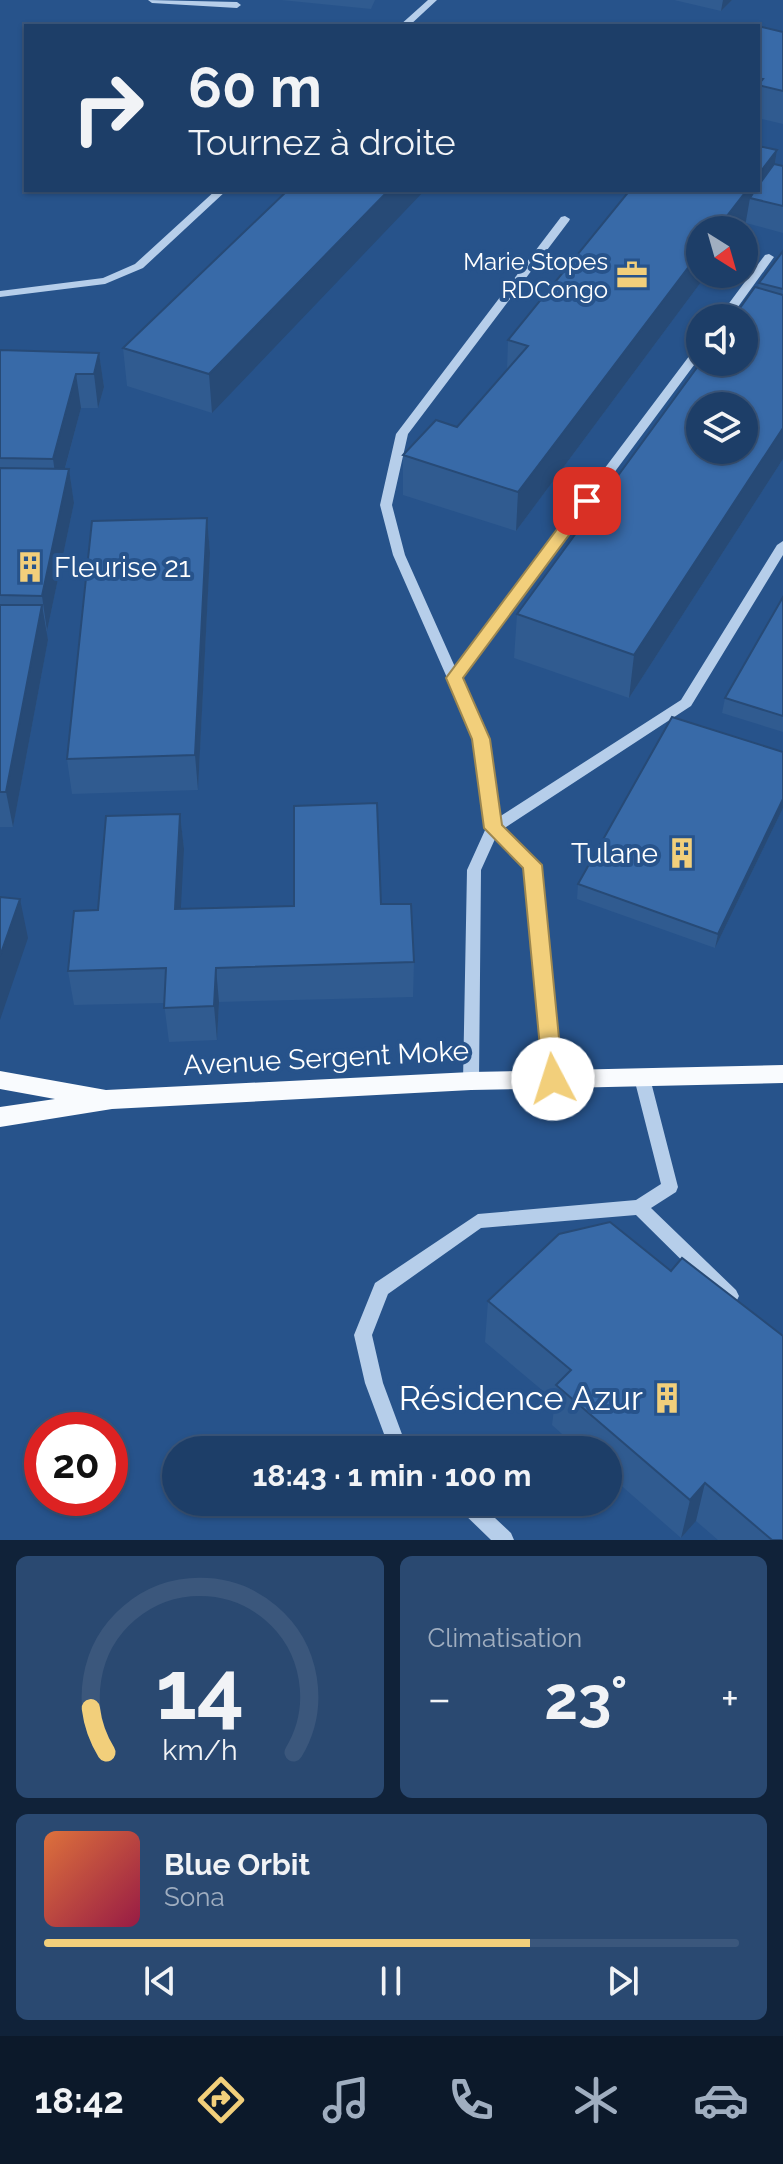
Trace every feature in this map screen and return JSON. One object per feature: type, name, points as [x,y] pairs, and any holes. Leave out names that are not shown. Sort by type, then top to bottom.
[{"type":"main road","name":"Avenue Sergent Moke","points":[[0,1117],[112,1099],[471,1081],[783,1074]]},
{"type":"main road","name":"Avenue Sergent Moke","points":[[0,1080],[112,1099]]},
{"type":"street","points":[[152,0],[237,5]]},
{"type":"street","points":[[406,24],[433,0]]},
{"type":"street","points":[[0,294],[105,281],[139,266],[220,192]]},
{"type":"street","points":[[471,1081],[474,870],[493,828],[481,739],[390,530],[386,505],[402,434],[565,219]]},
{"type":"street","points":[[734,304],[769,257]]},
{"type":"street","points":[[454,678],[686,368]]},
{"type":"street","points":[[493,828],[686,703],[783,545]]},
{"type":"street","points":[[493,828],[532,865],[553,1079]]},
{"type":"street","points":[[393,1436],[374,1383],[363,1335],[381,1289],[478,1221],[639,1207],[670,1187],[642,1078]]},
{"type":"street","points":[[639,1207],[741,1305]]},
{"type":"street","points":[[479,1516],[504,1540]]},
{"type":"building","points":[[760,26],[783,32],[783,91],[760,85],[763,79],[760,78]]},
{"type":"building","points":[[760,146],[777,150],[760,172]]},
{"type":"building","points":[[774,164],[783,166],[783,206],[750,198],[754,192],[760,192],[760,183]]},
{"type":"building","points":[[286,192],[387,192],[209,374],[123,348]]},
{"type":"building","points":[[628,192],[745,192],[727,216],[686,216],[686,270],[518,492],[403,455],[436,420],[457,427],[528,346],[508,340]]},
{"type":"building","points":[[783,251],[783,289],[759,283]]},
{"type":"building","points":[[754,288],[783,295],[783,428],[634,655],[517,614],[691,376],[758,376],[758,304],[743,304]]},
{"type":"building","points":[[0,350],[99,353],[94,374],[76,374],[53,459],[0,458]]},
{"type":"building","name":"Fleurise 21","points":[[0,468],[69,469],[42,596],[0,595]]},
{"type":"building","points":[[207,518],[195,755],[67,759],[92,521]]},
{"type":"building","points":[[783,597],[783,716],[725,698]]},
{"type":"building","points":[[0,605],[42,605],[6,792],[0,792]]},
{"type":"building","name":"Tulane","points":[[672,717],[783,752],[783,799],[718,934],[578,884]]},
{"type":"building","points":[[377,803],[381,904],[411,904],[414,962],[216,968],[214,1006],[164,1008],[166,968],[68,971],[74,911],[98,910],[106,816],[180,814],[175,909],[294,906],[294,806]]},
{"type":"building","points":[[0,897],[20,899],[0,956]]},
{"type":"building","name":"Résidence Azur","points":[[610,1222],[671,1271],[682,1258],[783,1336],[783,1540],[772,1540],[705,1483],[690,1500],[622,1442],[622,1436],[615,1436],[556,1385],[571,1370],[488,1301],[559,1234]]},
{"type":"place","name":"Marie Stopes RDCongo","points":[[632,275]]},
{"type":"place","name":"Fleurise 21","points":[[30,567]]},
{"type":"place","name":"Tulane","points":[[682,853]]},
{"type":"place","name":"Résidence Azur","points":[[667,1398]]},
{"type":"route","points":[[553,1079],[532,865],[493,828],[481,739],[454,678],[587,501]]}]
